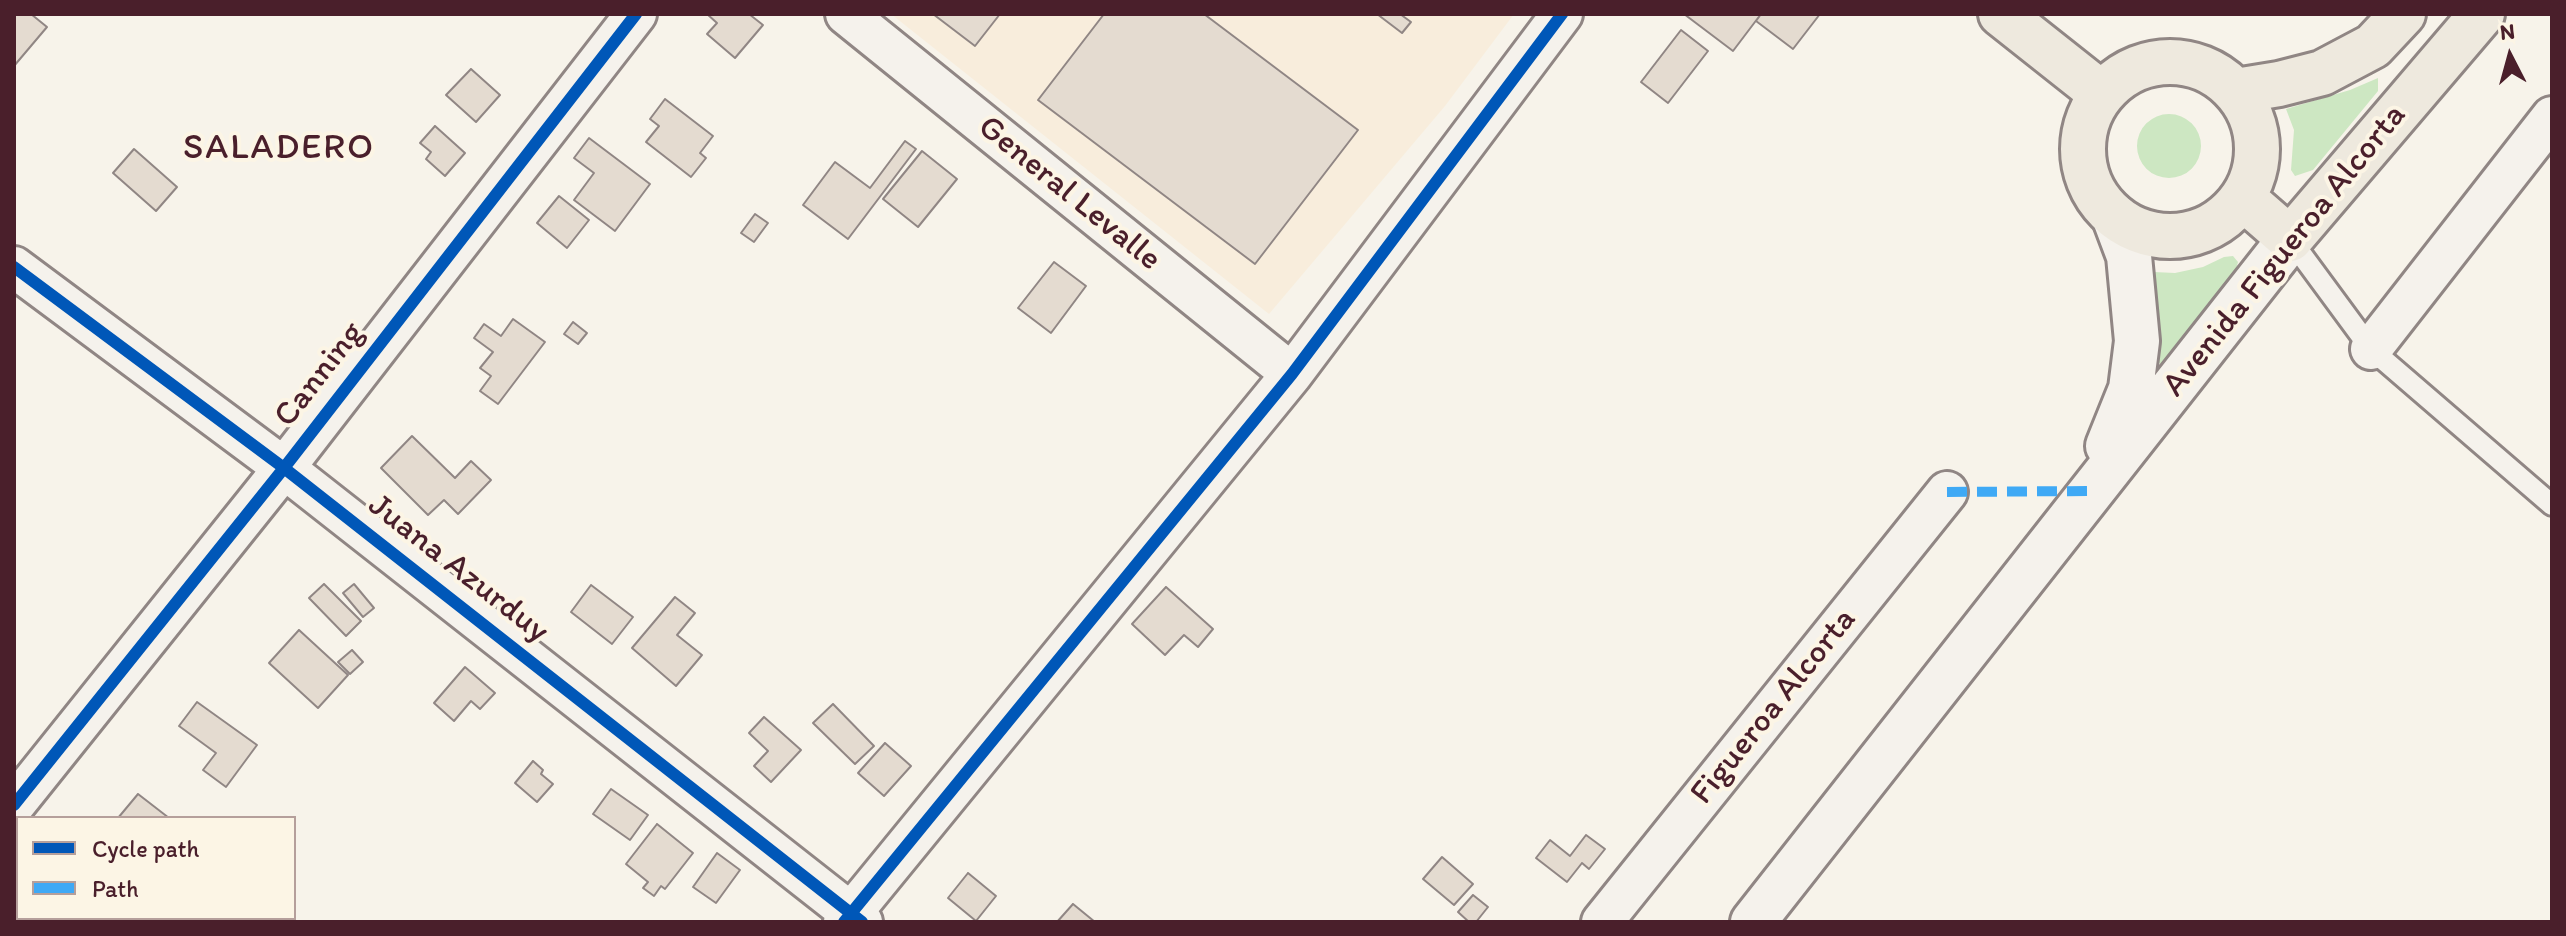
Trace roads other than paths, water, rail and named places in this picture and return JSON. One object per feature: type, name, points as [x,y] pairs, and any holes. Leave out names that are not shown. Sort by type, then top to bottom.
[{"type":"highway","points":[[2001,14],[2102,94]]},
{"type":"highway","name":"Avenida Figueroa Alcorta","points":[[2236,91],[2322,73],[2373,46],[2403,14]]},
{"type":"highway","name":"Avenida Figueroa Alcorta","points":[[2290,239],[2482,14]]},
{"type":"highway","points":[[2166,62],[2197,66],[2211,72],[2236,91],[2251,115],[2258,143],[2255,172],[2243,198],[2210,227],[2182,235],[2153,235],[2114,216],[2095,193],[2084,165],[2087,121],[2102,94],[2123,75],[2151,64],[2166,62]]},
{"type":"highway","points":[[2243,198],[2290,239]]},
{"type":"main road","name":"Avenida Figueroa Alcorta","points":[[2090,491],[2131,389],[2137,341],[2129,256],[2114,216]]},
{"type":"main road","name":"Avenida Figueroa Alcorta","points":[[1753,922],[2290,239]]},
{"type":"street","name":"Canning","points":[[14,805],[284,468],[636,14]]},
{"type":"street","name":"General Levalle","points":[[846,14],[1292,374]]},
{"type":"street","points":[[852,919],[1292,374],[1562,14]]},
{"type":"street","points":[[2371,349],[2552,117]]},
{"type":"street","name":"Juana Azurduy","points":[[14,267],[284,468],[852,919]]},
{"type":"street","name":"Figueroa Alcorta","points":[[1602,922],[1947,492]]},
{"type":"lane","points":[[2290,239],[2371,349],[2552,505]]},
{"type":"district","name":"SALADERO","points":[[279,149]]}]
